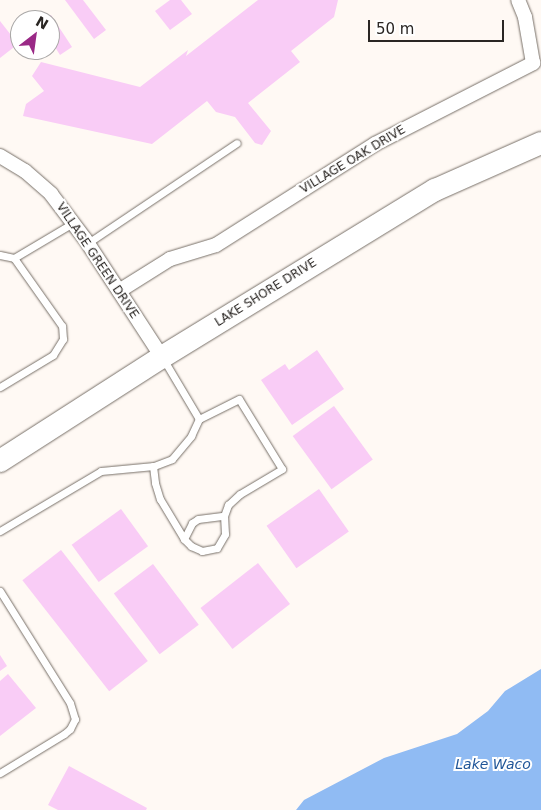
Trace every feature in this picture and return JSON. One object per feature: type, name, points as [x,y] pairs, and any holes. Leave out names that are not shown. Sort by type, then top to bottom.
[{"type":"main road","name":"LAKE SHORE DRIVE","points":[[0,460],[162,356],[435,190],[541,143]]},
{"type":"street","name":"VILLAGE OAK DRIVE","points":[[119,291],[170,259],[216,245],[375,144],[533,64],[525,17],[518,0]]},
{"type":"street","name":"VILLAGE GREEN DRIVE","points":[[0,156],[25,171],[51,194],[88,243],[162,356]]},
{"type":"lane","points":[[88,243],[237,143]]},
{"type":"lane","points":[[14,258],[73,223]]},
{"type":"lane","points":[[0,255],[14,258],[62,326],[63,339],[53,355],[0,387]]},
{"type":"lane","points":[[162,356],[199,419]]},
{"type":"lane","points":[[0,531],[101,471],[153,466],[172,459],[191,436],[199,419],[239,399],[282,469],[240,494],[228,505],[224,516],[226,534],[217,548],[202,551],[191,546],[184,539],[160,499],[155,483],[153,466]]},
{"type":"lane","points":[[184,539],[192,523],[198,519],[224,516]]},
{"type":"lane","points":[[0,590],[70,703],[75,719],[70,729],[64,734],[0,773]]},
{"type":"water","name":"Lake Waco","points":[[541,669],[541,810],[296,810],[304,800],[384,758],[457,734],[488,711],[505,691]]},
{"type":"building","points":[[65,0],[83,0],[106,30],[94,39]]},
{"type":"building","points":[[170,0],[181,0],[192,14],[170,30],[155,11]]},
{"type":"building","points":[[258,0],[338,0],[334,17],[291,51],[300,62],[248,103],[271,131],[262,145],[255,143],[235,117],[216,112],[207,101],[152,144],[23,116],[26,104],[44,91],[32,76],[41,62],[140,87],[188,50],[186,56]]},
{"type":"building","points":[[0,21],[10,34],[10,50],[0,58]]},
{"type":"building","points":[[60,29],[72,47],[60,55]]},
{"type":"building","points":[[317,350],[344,389],[292,425],[261,380],[285,364],[289,370]]},
{"type":"building","points":[[334,406],[373,459],[332,489],[293,436]]},
{"type":"building","points":[[319,489],[349,532],[296,568],[267,526]]},
{"type":"building","points":[[121,509],[148,546],[99,582],[72,545]]},
{"type":"building","points":[[61,550],[148,661],[109,691],[22,580]]},
{"type":"building","points":[[258,563],[290,604],[232,649],[200,608]]},
{"type":"building","points":[[153,564],[199,625],[160,654],[114,593]]},
{"type":"building","points":[[0,655],[7,666],[0,671]]},
{"type":"building","points":[[8,674],[36,708],[0,736],[0,681]]},
{"type":"building","points":[[69,766],[147,808],[146,810],[58,810],[48,805]]}]
